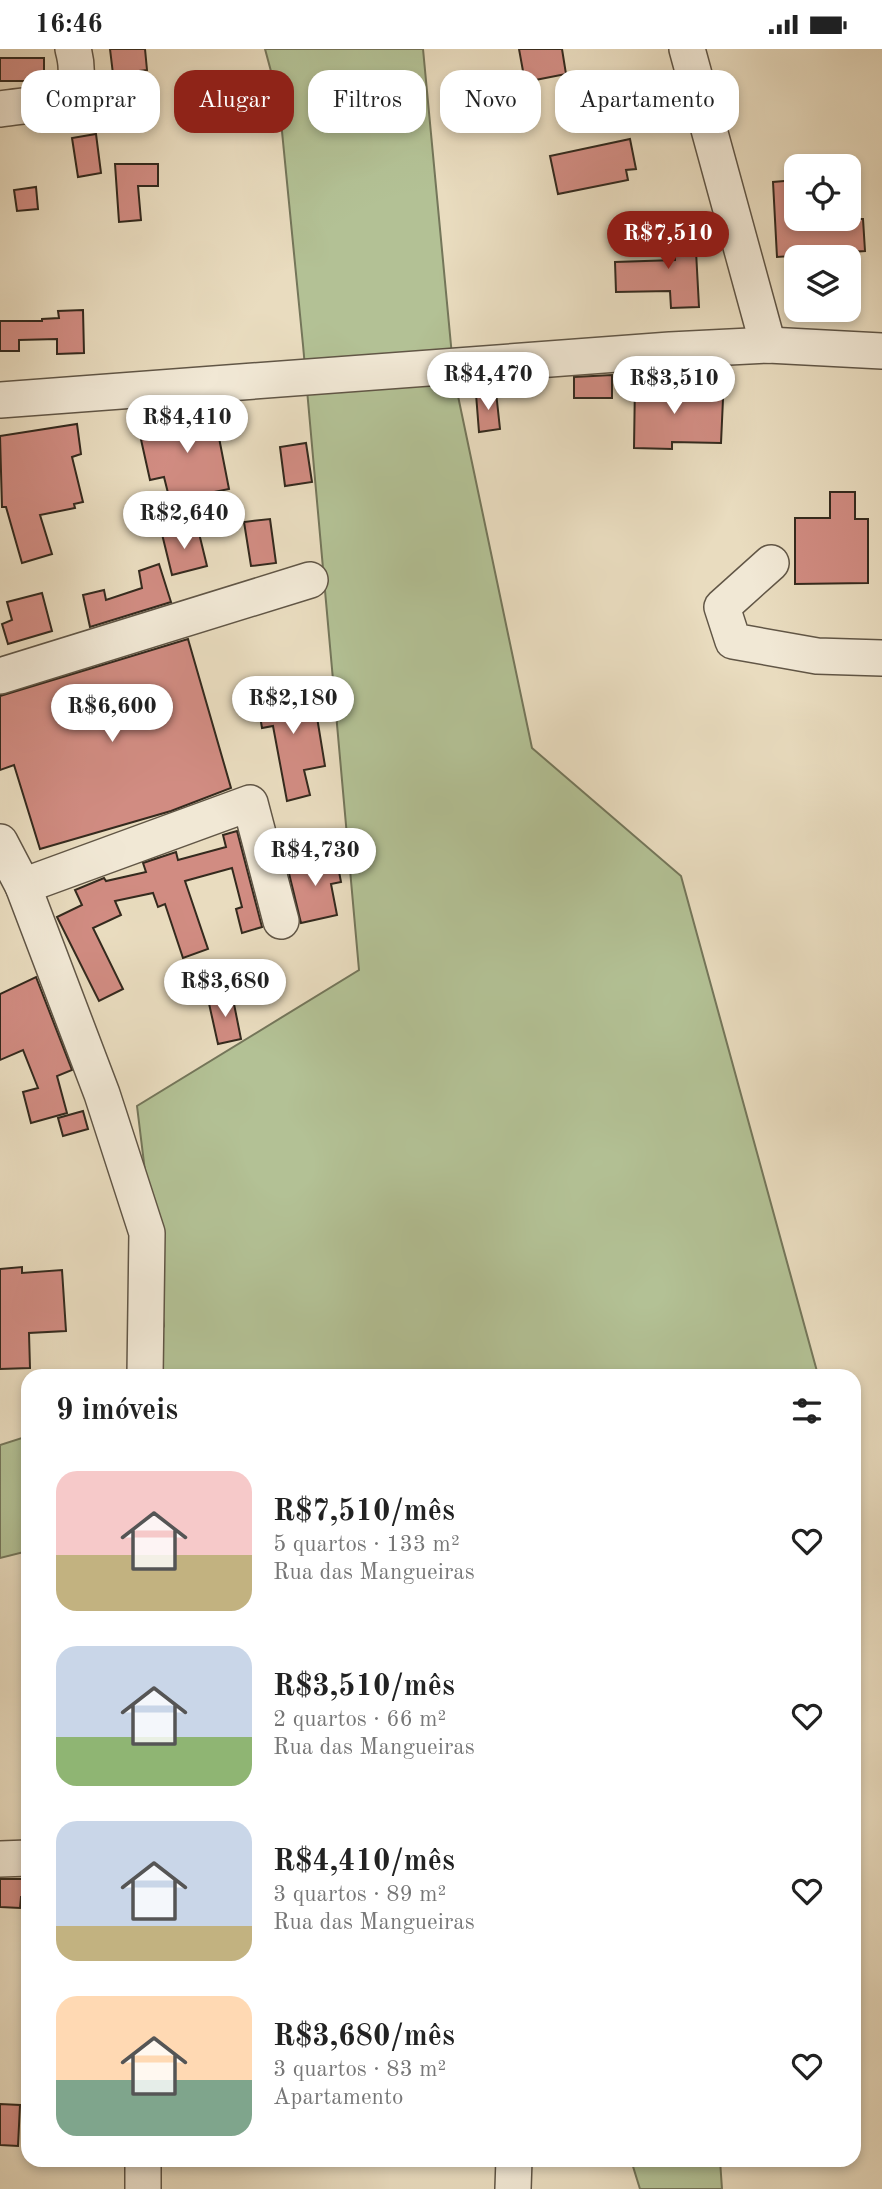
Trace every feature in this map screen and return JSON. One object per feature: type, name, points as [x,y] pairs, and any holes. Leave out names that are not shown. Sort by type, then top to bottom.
[{"type":"street","points":[[0,109],[61,100],[76,83],[77,65],[73,49]]},
{"type":"street","points":[[687,49],[768,345]]},
{"type":"street","points":[[0,400],[768,345],[882,351]]},
{"type":"street","points":[[771,563],[722,607],[733,641],[817,656],[882,658]]},
{"type":"street","points":[[0,676],[310,580]]},
{"type":"street","points":[[23,886],[250,803],[281,921]]},
{"type":"street","points":[[0,842],[23,886],[102,1094],[147,1233],[145,1369]]},
{"type":"street","points":[[0,1860],[21,1858]]},
{"type":"street","points":[[143,2167],[143,2189]]},
{"type":"street","points":[[513,2189],[514,2167]]},
{"type":"green space","points":[[265,49],[423,49],[425,70],[308,70],[308,133],[426,133],[426,81],[454,377],[532,748],[681,876],[816,1369],[142,1369],[164,1326],[137,1106],[359,970],[282,133],[294,133],[294,70],[271,70]]},
{"type":"green space","points":[[21,1438],[21,1553],[0,1558],[0,1445]]},
{"type":"green space","points":[[633,2167],[720,2167],[722,2189],[640,2189]]},
{"type":"building","points":[[110,49],[145,49],[147,70],[113,70]]},
{"type":"building","points":[[519,49],[562,49],[565,70],[555,70],[555,76],[541,79],[541,70],[523,70]]},
{"type":"building","points":[[0,58],[44,58],[44,70],[21,70],[21,81],[0,81]]},
{"type":"building","points":[[96,134],[101,173],[78,177],[72,138]]},
{"type":"building","points":[[630,139],[636,169],[626,170],[628,180],[558,194],[550,156]]},
{"type":"building","points":[[115,164],[158,164],[158,186],[138,186],[141,220],[119,222]]},
{"type":"building","points":[[784,181],[784,231],[861,231],[863,219],[865,251],[861,251],[861,245],[784,245],[784,257],[777,257],[773,182]]},
{"type":"building","points":[[36,187],[38,209],[17,211],[14,190]]},
{"type":"building","points":[[708,228],[708,251],[696,251],[699,307],[671,308],[670,291],[616,292],[615,262],[675,260],[675,229]]},
{"type":"building","points":[[83,310],[84,353],[57,354],[57,339],[19,340],[19,351],[0,351],[0,321],[42,321],[59,318],[58,311]]},
{"type":"building","points":[[674,370],[673,397],[723,399],[721,443],[672,442],[672,449],[634,448],[635,382],[655,383],[655,371]]},
{"type":"building","points":[[612,375],[612,398],[574,398],[574,377]]},
{"type":"building","points":[[496,392],[500,429],[479,432],[476,394]]},
{"type":"building","points":[[213,407],[229,489],[170,501],[164,477],[150,480],[140,435],[173,427],[171,415]]},
{"type":"building","points":[[77,424],[81,454],[72,457],[83,502],[74,504],[75,508],[40,515],[52,554],[22,563],[6,507],[2,507],[0,436]]},
{"type":"building","points":[[306,443],[312,482],[285,486],[280,447]]},
{"type":"building","points":[[830,492],[855,492],[855,519],[868,519],[868,583],[795,584],[795,518],[830,518]]},
{"type":"building","points":[[270,519],[276,563],[251,566],[244,522]]},
{"type":"building","points":[[198,529],[207,566],[172,575],[162,534]]},
{"type":"building","points":[[159,564],[171,602],[90,627],[83,595],[104,590],[106,600],[142,588],[139,571]]},
{"type":"building","points":[[42,593],[52,631],[8,644],[2,624],[12,620],[7,602]]},
{"type":"building","points":[[188,639],[231,788],[171,811],[40,849],[14,765],[0,770],[0,696]]},
{"type":"building","points":[[295,686],[298,702],[314,699],[325,766],[304,770],[310,795],[287,801],[273,726],[262,728],[256,692]]},
{"type":"building","points":[[237,831],[262,927],[242,933],[236,909],[242,907],[232,868],[185,881],[208,949],[183,958],[165,904],[158,907],[153,893],[115,901],[121,915],[93,928],[123,989],[99,1001],[57,917],[82,905],[75,890],[104,878],[106,881],[146,872],[143,863],[176,852],[178,860],[226,847],[223,835]]},
{"type":"building","points":[[336,856],[341,882],[331,884],[337,915],[301,923],[287,865]]},
{"type":"building","points":[[36,977],[72,1070],[57,1076],[67,1113],[31,1123],[23,1092],[38,1088],[23,1050],[0,1060],[0,994]]},
{"type":"building","points":[[232,994],[241,1039],[218,1044],[208,999]]},
{"type":"building","points":[[83,1111],[88,1129],[63,1136],[58,1118]]},
{"type":"building","points":[[22,1267],[22,1273],[62,1270],[66,1331],[29,1333],[30,1368],[0,1369],[0,1269]]},
{"type":"building","points":[[0,1879],[21,1879],[20,1908],[0,1907]]},
{"type":"building","points":[[0,2104],[20,2105],[18,2146],[0,2145]]}]
